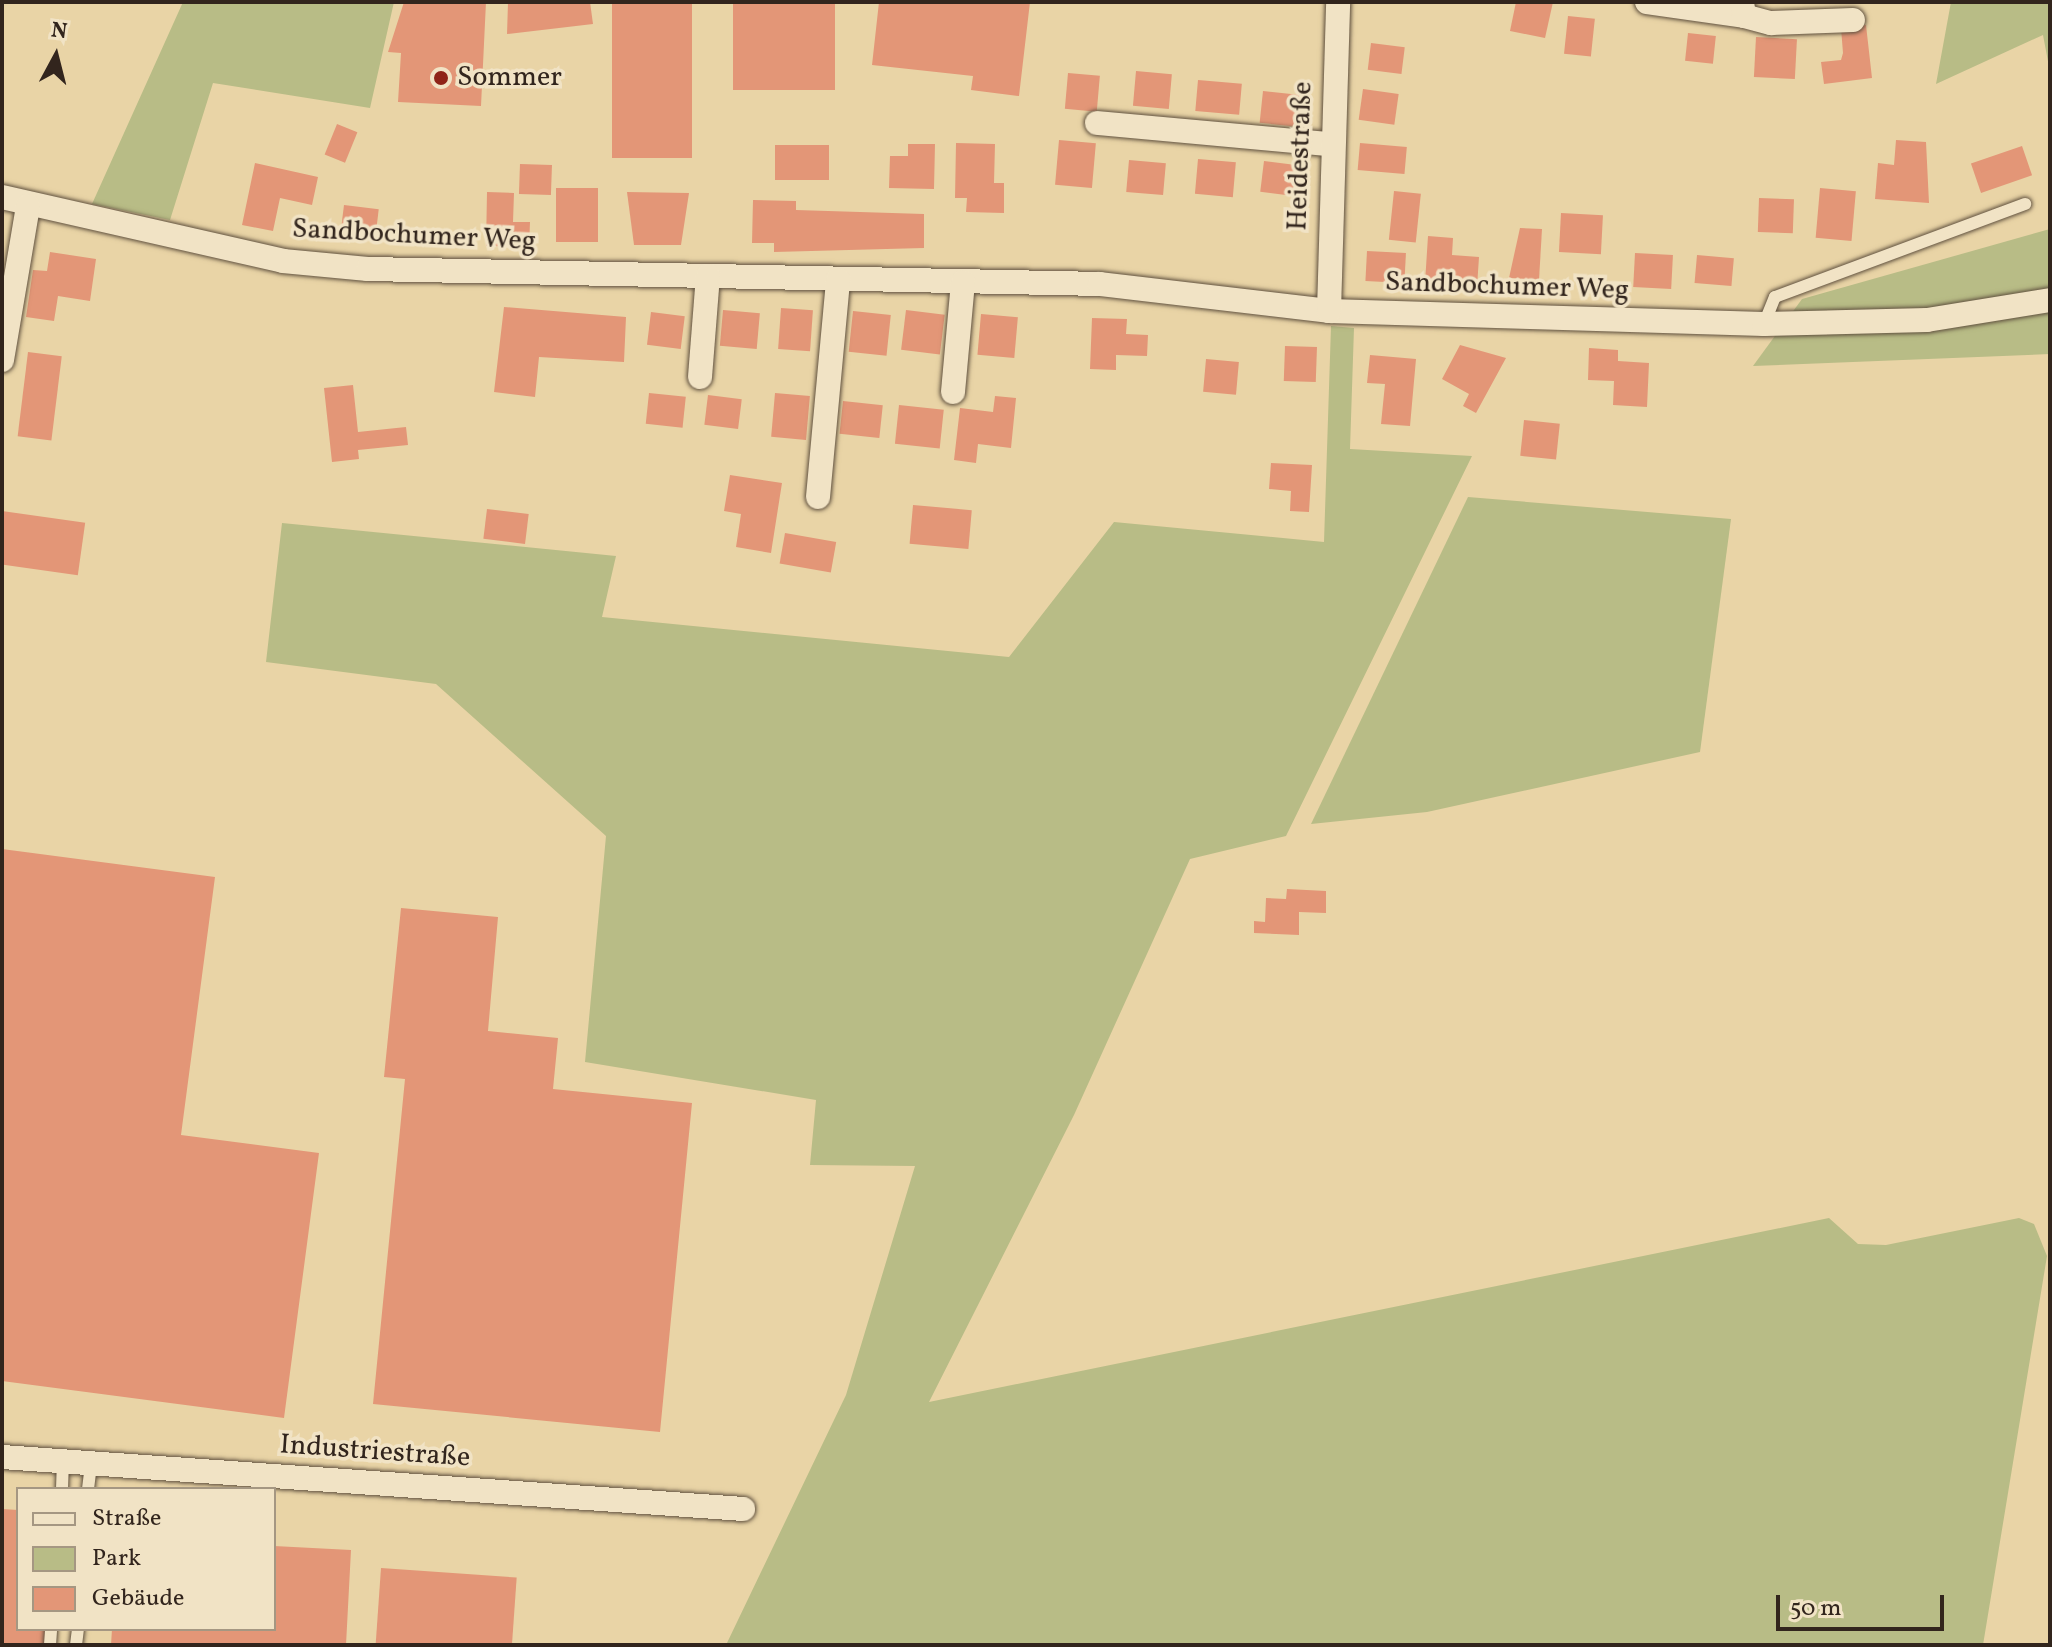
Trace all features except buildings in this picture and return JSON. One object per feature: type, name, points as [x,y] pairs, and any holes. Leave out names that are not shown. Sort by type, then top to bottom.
[{"type":"street","name":"Heidestraße","points":[[1329,311],[1329,144],[1338,2]]},
{"type":"street","points":[[1647,2],[1743,9],[1771,23],[1853,20]]},
{"type":"street","points":[[1097,123],[1329,144]]},
{"type":"street","name":"Sandbochumer Weg","points":[[2,197],[28,206],[310,265],[1100,284],[1329,311],[1764,324],[1927,320],[2050,300]]},
{"type":"street","points":[[2,360],[28,206]]},
{"type":"street","points":[[700,377],[708,276]]},
{"type":"street","points":[[818,497],[838,280]]},
{"type":"street","points":[[953,392],[963,282]]},
{"type":"street","name":"Industriestraße","points":[[2,1457],[91,1463],[226,1480],[743,1509]]},
{"type":"lane","points":[[1764,324],[1775,297],[2025,204]]},
{"type":"lane","points":[[62,1487],[63,1461]]},
{"type":"lane","points":[[88,1487],[91,1463]]},
{"type":"green space","points":[[183,2],[394,2],[370,108],[213,83],[170,220],[92,204]]},
{"type":"green space","points":[[1951,2],[2050,2],[2050,72],[2043,35],[1936,84]]},
{"type":"green space","points":[[2050,229],[2050,354],[1753,366],[1802,299]]},
{"type":"green space","points":[[1331,326],[1354,328],[1350,449],[1472,456],[1286,836],[1190,859],[1074,1115],[929,1402],[1829,1218],[1858,1244],[1886,1245],[2019,1218],[2034,1224],[2047,1256],[1983,1645],[726,1645],[846,1395],[915,1166],[810,1165],[816,1100],[585,1062],[606,836],[436,684],[266,662],[282,523],[616,556],[602,617],[1009,657],[1114,522],[1324,542]]},
{"type":"green space","points":[[1468,497],[1731,519],[1700,752],[1427,812],[1311,824]]},
{"type":"place","name":"Sommer","points":[[441,78]]}]
